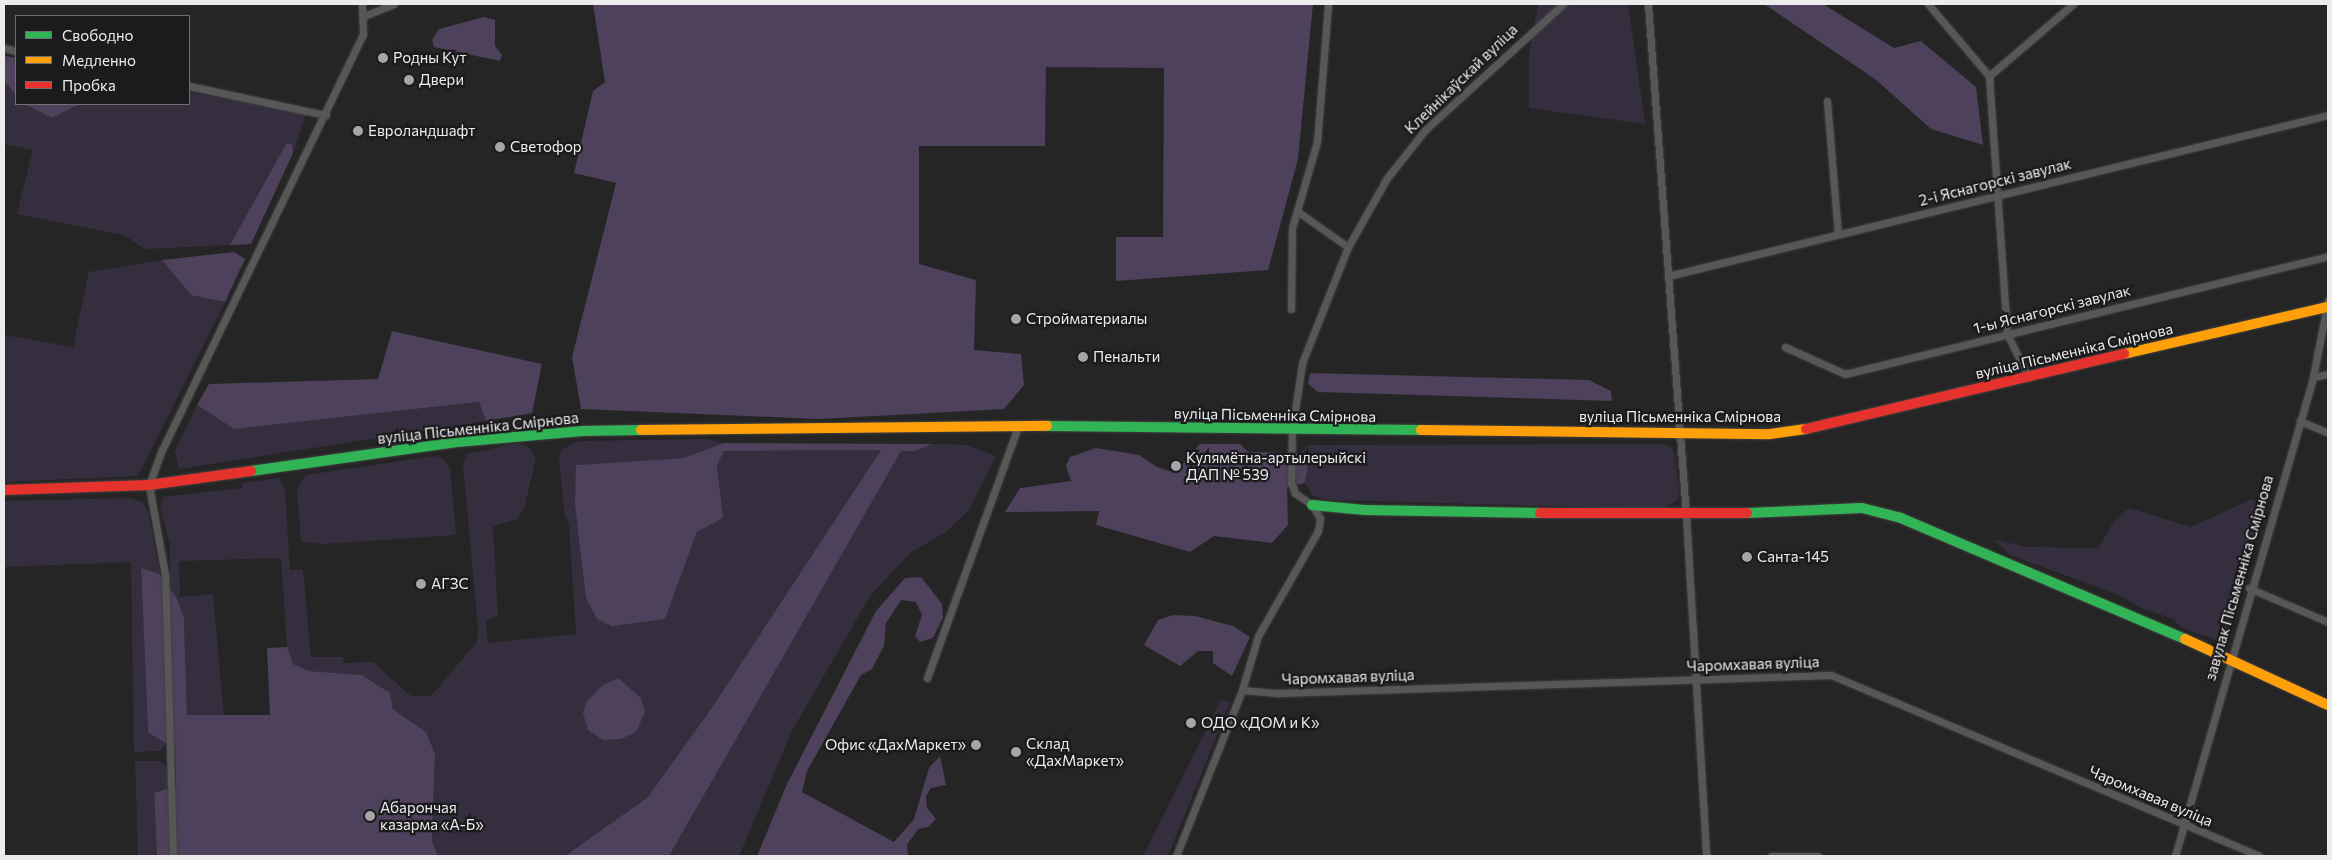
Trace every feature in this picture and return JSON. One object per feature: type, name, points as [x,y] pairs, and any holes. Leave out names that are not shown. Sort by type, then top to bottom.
[{"type":"main road","name":"вуліца Пісьменніка Смірнова","points":[[4,490],[149,485],[540,433],[1018,426],[1292,431],[1680,433],[1795,431],[2328,307]]},
{"type":"main road","points":[[1312,505],[1365,510],[1686,515],[1862,508],[1901,518],[2230,658],[2328,705]]},
{"type":"street","points":[[173,856],[165,575],[149,485],[162,450],[326,115],[363,34],[364,16],[362,4]]},
{"type":"street","points":[[364,16],[394,4]]},
{"type":"street","points":[[1290,309],[1292,228],[1317,142],[1328,4]]},
{"type":"street","name":"Клейнікаўскай вуліца","points":[[1312,505],[1295,493],[1291,482],[1292,431],[1302,363],[1348,247],[1387,178],[1425,130],[1563,4]]},
{"type":"street","points":[[1648,4],[1686,515],[1706,856]]},
{"type":"street","points":[[1928,4],[1989,76],[1999,195],[2007,334],[2029,378]]},
{"type":"street","points":[[1989,76],[2073,4]]},
{"type":"street","points":[[190,86],[326,115]]},
{"type":"street","points":[[1827,101],[1838,234]]},
{"type":"street","name":"2-і Яснагорскі завулак","points":[[1668,276],[2328,115]]},
{"type":"street","points":[[1297,212],[1348,247]]},
{"type":"street","name":"1-ы Яснагорскі завулак","points":[[1785,347],[1845,374],[2328,256]]},
{"type":"street","points":[[2328,300],[2328,307]]},
{"type":"street","name":"завулак Пісьменніка Смірнова","points":[[2175,856],[2249,588],[2313,377],[2328,307]]},
{"type":"street","points":[[2313,377],[2328,374]]},
{"type":"street","points":[[2300,421],[2328,433]]},
{"type":"street","points":[[927,678],[1018,426]]},
{"type":"street","points":[[1176,856],[1242,690],[1258,636],[1318,531],[1320,518],[1312,505]]},
{"type":"street","points":[[2249,588],[2328,622]]},
{"type":"street","name":"Чаромхавая вуліца","points":[[1242,690],[1278,693],[1831,675],[2259,856]]},
{"type":"street","points":[[1771,856],[1818,856]]},
{"type":"shaded area","points":[[593,4],[1313,4],[1298,159],[1268,270],[1116,281],[1116,237],[1163,237],[1164,68],[1046,67],[1045,146],[919,146],[919,264],[976,280],[974,350],[1021,354],[1024,385],[1004,409],[819,419],[581,409],[572,357],[616,183],[574,173],[593,91],[605,82]]},
{"type":"shaded area","points":[[1538,4],[1628,4],[1645,124],[1529,108],[1529,57]]},
{"type":"shaded area","points":[[1764,4],[1823,4],[1894,48],[1921,41],[1976,87],[1983,145],[1931,129],[1875,79]]},
{"type":"shaded area","points":[[484,17],[495,20],[495,46],[502,55],[500,61],[434,47],[432,40],[439,29]]},
{"type":"shaded area","points":[[4,56],[15,58],[15,105],[190,105],[190,92],[306,114],[293,153],[251,244],[145,249],[124,235],[17,214],[33,150],[4,144]]},
{"type":"shaded area","points":[[4,56],[15,58],[15,94],[4,81]]},
{"type":"shaded area","points":[[27,105],[77,105],[52,118]]},
{"type":"shaded area","points":[[286,144],[292,144],[293,153],[251,244],[230,245]]},
{"type":"shaded area","points":[[234,252],[245,259],[225,302],[191,295],[162,260]]},
{"type":"shaded area","points":[[162,260],[191,294],[225,302],[138,476],[4,482],[4,335],[73,347],[89,272]]},
{"type":"shaded area","points":[[392,331],[542,364],[532,413],[486,421],[479,402],[234,429],[197,405],[209,384],[378,379]]},
{"type":"shaded area","points":[[1310,373],[1589,380],[1611,391],[1612,401],[1318,392],[1308,384]]},
{"type":"shaded area","points":[[480,402],[486,421],[179,469],[175,451],[197,405],[234,429]]},
{"type":"shaded area","points":[[706,439],[724,443],[683,458],[576,465],[665,619],[697,532],[723,518],[717,464],[724,451],[881,450],[711,709],[648,797],[565,856],[438,856],[432,841],[435,755],[426,732],[393,709],[390,693],[362,675],[309,671],[293,664],[287,647],[281,558],[179,561],[180,597],[213,594],[224,717],[187,715],[184,618],[170,589],[170,545],[160,507],[163,497],[242,488],[242,483],[279,478],[285,490],[290,570],[303,569],[311,657],[343,657],[344,663],[373,662],[411,696],[431,696],[477,642],[478,628],[463,466],[467,454],[518,443],[528,447],[536,459],[524,508],[517,519],[493,526],[498,616],[486,620],[488,643],[576,634],[569,526],[564,512],[559,455],[563,449],[579,441]]},
{"type":"shaded area","points":[[724,443],[932,444],[916,451],[901,451],[669,856],[565,856],[648,797],[711,709],[881,450],[724,451],[717,465],[723,518],[697,532],[665,619],[612,626],[597,619],[586,598],[575,504],[576,465],[683,458]]},
{"type":"shaded area","points":[[932,444],[967,445],[996,456],[968,511],[946,532],[911,552],[870,596],[793,729],[739,856],[669,856],[901,450],[916,451]]},
{"type":"shaded area","points":[[1200,444],[1240,444],[1248,452],[1299,453],[1308,466],[1305,483],[1287,487],[1288,525],[1272,543],[1214,536],[1190,552],[1096,525],[1099,511],[1005,512],[1020,488],[1071,481],[1066,466],[1070,457],[1096,448],[1139,455],[1157,467],[1175,473]]},
{"type":"shaded area","points":[[1664,444],[1672,448],[1675,458],[1679,499],[1663,509],[1326,500],[1312,495],[1305,483],[1308,466],[1299,453],[1309,445]]},
{"type":"shaded area","points":[[435,456],[442,458],[450,468],[456,535],[322,544],[301,542],[297,489],[306,475]]},
{"type":"shaded area","points":[[130,498],[143,502],[148,512],[160,574],[141,568],[148,733],[166,743],[161,751],[134,752],[131,562],[5,567],[4,501]]},
{"type":"shaded area","points":[[2250,500],[2260,502],[2263,510],[2229,633],[2217,640],[2182,628],[2173,619],[2139,607],[2117,594],[2010,555],[1994,539],[2025,547],[2098,548],[2114,521],[2129,508],[2191,527]]},
{"type":"shaded area","points":[[141,568],[160,574],[176,597],[184,618],[187,715],[270,715],[267,648],[287,647],[293,664],[309,671],[362,675],[390,693],[393,709],[426,732],[435,754],[432,841],[438,856],[157,856],[154,793],[176,786],[175,748],[148,733]]},
{"type":"shaded area","points":[[921,577],[942,604],[943,617],[933,638],[920,642],[915,636],[922,615],[916,602],[901,600],[886,623],[884,646],[872,669],[861,675],[807,771],[802,792],[894,842],[914,819],[929,768],[940,756],[946,785],[931,788],[926,796],[927,808],[936,819],[928,827],[918,829],[907,845],[908,856],[757,856],[787,784],[876,611],[905,578]]},
{"type":"shaded area","points":[[1173,615],[1195,616],[1233,626],[1250,637],[1232,676],[1213,663],[1213,651],[1198,651],[1180,666],[1144,645],[1158,620]]},
{"type":"shaded area","points":[[618,678],[641,698],[645,712],[636,732],[621,739],[603,740],[588,730],[583,713],[587,701],[603,685]]},
{"type":"shaded area","points":[[1221,700],[1230,703],[1168,856],[1143,856]]},
{"type":"shaded area","points":[[135,761],[160,761],[167,768],[169,788],[154,793],[157,856],[138,856]]},
{"type":"traffic: fast","points":[[1047,426],[1421,430]]},
{"type":"traffic: fast","points":[[251,471],[457,442],[583,431],[641,430]]},
{"type":"traffic: fast","points":[[1312,505],[1365,510],[1540,513]]},
{"type":"traffic: fast","points":[[1747,513],[1862,508],[1901,518],[2185,639]]},
{"type":"traffic: slow","points":[[2124,354],[2328,307]]},
{"type":"traffic: slow","points":[[641,430],[1047,426]]},
{"type":"traffic: slow","points":[[1421,430],[1770,434],[1806,429]]},
{"type":"traffic: slow","points":[[2185,639],[2328,705]]},
{"type":"traffic: jam","points":[[1806,429],[2124,354]]},
{"type":"traffic: jam","points":[[4,490],[149,485],[251,471]]},
{"type":"traffic: jam","points":[[1540,513],[1747,513]]},
{"type":"place","name":"Родны Кут","points":[[383,58]]},
{"type":"place","name":"Двери","points":[[409,80]]},
{"type":"place","name":"Евроландшафт","points":[[358,131]]},
{"type":"place","name":"Светофор","points":[[500,147]]},
{"type":"place","name":"Стройматериалы","points":[[1016,319]]},
{"type":"place","name":"Пенальти","points":[[1083,357]]},
{"type":"place","name":"Кулямётна-артылерыйскі ДАП № 539","points":[[1176,466]]},
{"type":"place","name":"Санта-145","points":[[1747,557]]},
{"type":"place","name":"АГЗС","points":[[421,584]]},
{"type":"place","name":"ОДО «ДОМ и К»","points":[[1191,723]]},
{"type":"place","name":"Офис «ДахМаркет»","points":[[976,745]]},
{"type":"place","name":"Склад «ДахМаркет»","points":[[1016,752]]},
{"type":"place","name":"Абарончая казарма «А-Б»","points":[[370,816]]}]
